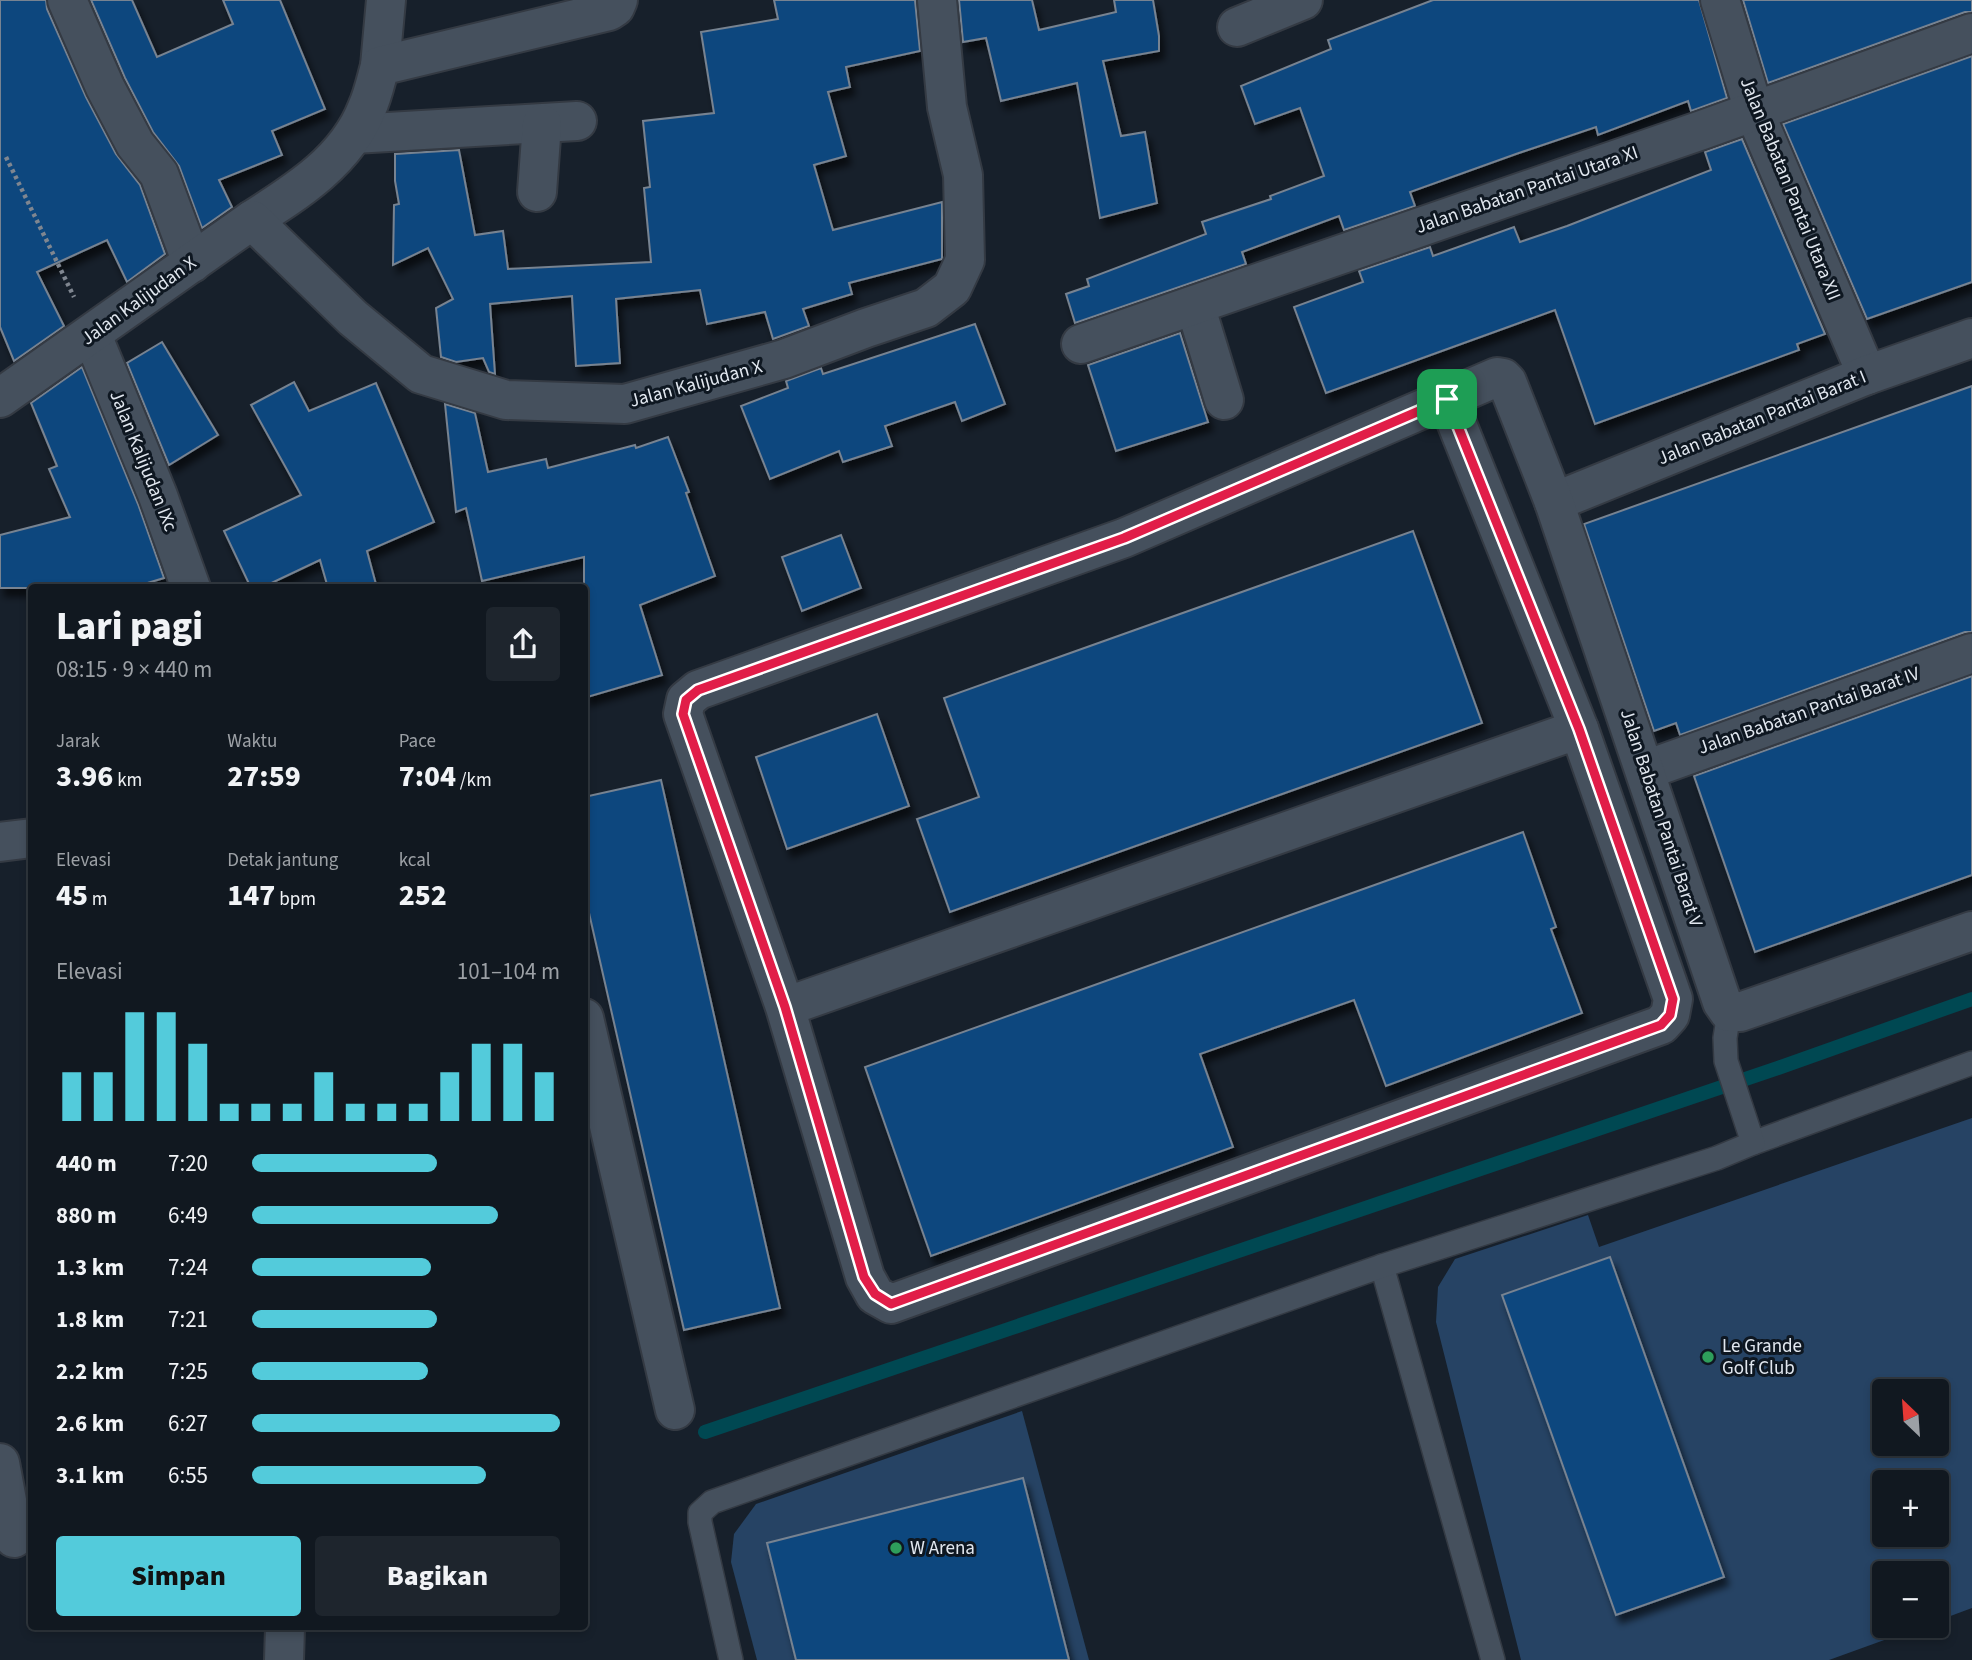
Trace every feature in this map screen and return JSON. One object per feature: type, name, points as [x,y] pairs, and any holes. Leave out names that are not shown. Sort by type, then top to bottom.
[{"type":"street","points":[[67,0],[105,86],[129,132],[159,174],[192,263]]},
{"type":"street","points":[[252,220],[308,182],[332,162],[354,134],[367,108],[380,66],[386,0]]},
{"type":"street","points":[[380,66],[609,12],[618,0]]},
{"type":"street","name":"Jalan Kalijudan X","points":[[0,398],[252,220],[353,318],[421,374],[506,400],[625,404],[784,359],[926,308],[952,288],[965,260],[963,175],[947,107],[937,0]]},
{"type":"street","points":[[1237,27],[1303,0]]},
{"type":"street","name":"Jalan Babatan Pantai Utara XII","points":[[1720,0],[1754,111],[1867,375]]},
{"type":"street","name":"Jalan Babatan Pantai Utara XI","points":[[1082,344],[1972,33]]},
{"type":"street","points":[[354,134],[559,123],[537,192]]},
{"type":"street","points":[[1195,305],[1224,400]]},
{"type":"street","name":"Jalan Kalijudan IXc","points":[[92,335],[158,496],[190,584]]},
{"type":"street","name":"Jalan Babatan Pantai Barat I","points":[[1554,502],[1867,375],[1972,338]]},
{"type":"street","name":"Jalan Babatan Pantai Barat V","points":[[1447,399],[1497,377],[1507,382],[1554,502],[1722,1002],[1729,1012]]},
{"type":"street","points":[[1447,399],[1579,729],[1673,999],[1670,1015],[1661,1025],[891,1304],[875,1294],[864,1277],[785,1007],[683,714],[686,700],[698,690],[1124,538],[1447,399]]},
{"type":"street","name":"Jalan Babatan Pantai Barat IV","points":[[1646,771],[1972,653]]},
{"type":"street","points":[[785,1007],[1579,729]]},
{"type":"street","points":[[0,842],[28,838]]},
{"type":"street","points":[[1729,1012],[1740,1012],[1972,931]]},
{"type":"street","points":[[588,1035],[675,1410]]},
{"type":"street","points":[[0,1463],[13,1538]]},
{"type":"street","points":[[284,1660],[285,1630]]},
{"type":"lane","points":[[1729,1012],[1725,1038],[1726,1061],[1750,1133]]},
{"type":"lane","points":[[731,1660],[699,1522],[700,1513],[712,1502],[1382,1266],[1717,1158],[1750,1133],[1972,1063]]},
{"type":"lane","points":[[1382,1266],[1493,1660]]},
{"type":"path","points":[[6,157],[92,335]]},
{"type":"shaded area","name":"Le Grande Golf Club","points":[[1972,1118],[1972,1608],[1949,1617],[1949,1561],[1872,1561],[1872,1638],[1890,1638],[1829,1660],[1521,1660],[1436,1322],[1438,1287],[1455,1259],[1588,1215],[1599,1247]]},
{"type":"shaded area","name":"W Arena","points":[[1022,1411],[1089,1660],[757,1660],[731,1562],[734,1534],[756,1504]]},
{"type":"building","points":[[0,0],[46,0],[47,9],[86,97],[116,154],[140,185],[165,254],[127,282],[107,240],[37,272],[64,326],[14,361],[0,327]]},
{"type":"building","points":[[91,0],[132,0],[157,57],[233,24],[223,0],[280,0],[325,109],[272,131],[282,155],[219,180],[232,207],[202,228],[179,166],[153,132],[125,78]]},
{"type":"building","points":[[774,0],[915,0],[920,51],[846,67],[850,87],[828,92],[846,156],[814,165],[833,230],[942,202],[942,259],[849,283],[852,294],[803,309],[809,326],[773,339],[765,312],[707,324],[700,290],[616,299],[620,363],[576,366],[572,296],[490,304],[495,374],[489,372],[483,358],[456,362],[441,357],[436,308],[453,299],[428,248],[393,265],[394,205],[399,204],[395,181],[395,154],[459,150],[475,235],[503,231],[508,269],[651,262],[644,188],[650,187],[643,121],[714,113],[701,32],[778,19]]},
{"type":"building","points":[[959,0],[1032,0],[1039,30],[1116,12],[1114,0],[1153,0],[1159,51],[1103,61],[1121,136],[1145,132],[1157,203],[1100,218],[1077,83],[1001,101],[986,38],[963,42]]},
{"type":"building","points":[[1433,0],[1699,0],[1727,98],[1691,111],[1688,101],[1598,135],[1596,127],[1516,154],[1410,192],[1415,206],[1344,230],[1339,216],[1242,252],[1246,264],[1075,323],[1066,294],[1089,286],[1087,279],[1206,234],[1202,222],[1271,199],[1270,196],[1324,176],[1300,108],[1255,124],[1241,86],[1331,49],[1328,40]]},
{"type":"building","points":[[1743,0],[1972,0],[1972,12],[1965,12],[1768,83]]},
{"type":"building","points":[[1972,56],[1972,282],[1867,319],[1783,124]]},
{"type":"building","points":[[1742,139],[1825,334],[1797,344],[1799,350],[1595,424],[1555,310],[1326,393],[1294,307],[1363,282],[1359,271],[1430,247],[1433,256],[1514,227],[1520,242],[1567,226],[1711,170],[1705,152]]},
{"type":"building","points":[[975,324],[1005,404],[962,421],[955,402],[885,426],[892,446],[843,462],[839,451],[770,479],[741,406],[788,388],[786,381],[821,368],[823,374]]},
{"type":"building","points":[[1180,333],[1208,422],[1116,451],[1088,365]]},
{"type":"building","points":[[162,342],[218,435],[169,465],[127,363]]},
{"type":"building","points":[[82,367],[138,504],[164,578],[144,584],[28,584],[28,588],[0,588],[0,535],[70,517],[49,469],[57,466],[31,403]]},
{"type":"building","points":[[294,382],[309,411],[376,383],[434,522],[367,551],[376,584],[327,584],[320,560],[269,584],[249,584],[224,531],[301,495],[251,405]]},
{"type":"building","points":[[1972,386],[1972,632],[1965,632],[1680,735],[1676,723],[1654,731],[1584,524]]},
{"type":"building","points":[[445,404],[475,413],[488,472],[546,459],[548,468],[635,445],[636,448],[668,437],[689,492],[686,493],[715,576],[640,605],[662,675],[588,697],[588,584],[584,584],[584,557],[482,581],[466,508],[456,512]]},
{"type":"building","points":[[1413,531],[1482,723],[950,912],[917,819],[979,797],[944,698]]},
{"type":"building","points":[[841,535],[861,588],[802,611],[782,557]]},
{"type":"building","points":[[1972,676],[1972,875],[1755,952],[1694,776]]},
{"type":"building","points":[[877,714],[909,806],[787,849],[756,757]]},
{"type":"building","points":[[661,780],[780,1308],[684,1330],[588,909],[588,796]]},
{"type":"building","points":[[1523,832],[1556,927],[1551,929],[1582,1013],[1386,1086],[1354,1000],[1200,1054],[1233,1147],[931,1256],[865,1067]]},
{"type":"building","points":[[1610,1257],[1724,1577],[1616,1615],[1502,1295]]},
{"type":"building","name":"W Arena","points":[[1023,1478],[1069,1660],[796,1660],[767,1543]]},
{"type":"waterway","points":[[705,1432],[1778,1068],[1972,999]]},
{"type":"place","name":"Le Grande Golf Club","points":[[1708,1357]]},
{"type":"place","name":"W Arena","points":[[896,1548]]},
{"type":"route","points":[[1447,399],[1579,729],[1673,999],[1670,1015],[1661,1025],[891,1304],[875,1294],[864,1277],[785,1007],[683,714],[686,700],[698,690],[1124,538],[1447,399]]}]
